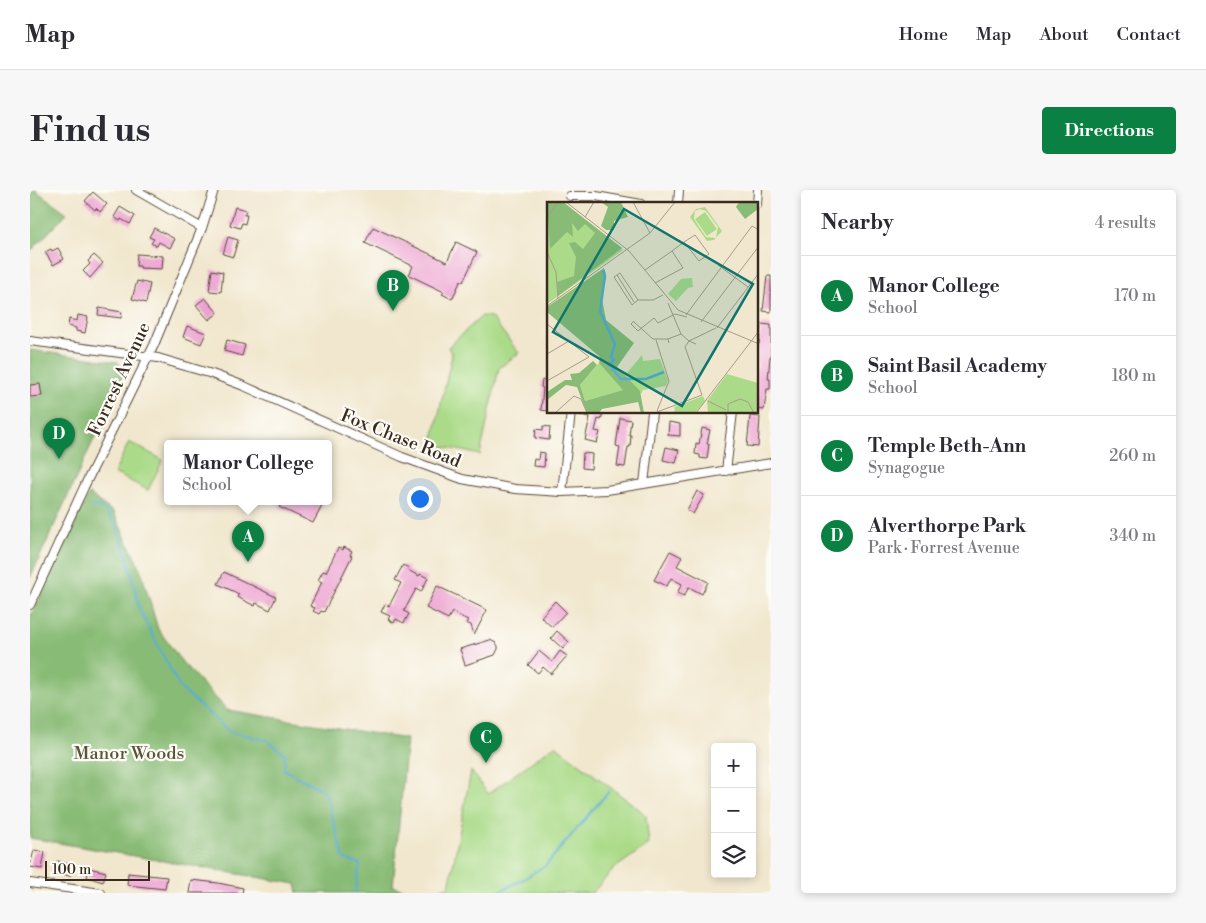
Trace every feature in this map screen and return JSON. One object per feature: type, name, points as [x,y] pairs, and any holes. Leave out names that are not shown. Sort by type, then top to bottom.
[{"type":"street","points":[[136,190],[202,228]]},
{"type":"street","name":"Forrest Avenue","points":[[30,605],[88,478],[148,357],[202,228],[214,190]]},
{"type":"street","points":[[570,196],[596,197],[628,202]]},
{"type":"street","name":"Fox Chase Road","points":[[30,341],[158,358],[212,374],[244,386],[389,452],[462,479],[515,489],[562,492],[607,490],[771,463]]},
{"type":"street","points":[[562,492],[571,414]]},
{"type":"street","points":[[644,484],[652,414]]},
{"type":"street","points":[[726,471],[732,414]]},
{"type":"street","points":[[32,893],[34,884],[101,893]]},
{"type":"green space","points":[[30,190],[35,190],[67,213],[30,252]]},
{"type":"green space","points":[[482,316],[491,317],[519,353],[499,368],[480,455],[432,444],[452,355],[448,347]]},
{"type":"green space","points":[[30,350],[118,362],[124,374],[30,578]]},
{"type":"green space","points":[[129,442],[163,460],[148,490],[114,473]]},
{"type":"green space","name":"Manor Woods","points":[[89,494],[114,513],[141,571],[158,629],[182,662],[227,710],[407,739],[393,886],[418,893],[298,893],[296,884],[30,838],[30,617]]},
{"type":"green space","points":[[555,745],[646,816],[649,844],[615,868],[592,893],[419,893],[449,887],[471,771],[488,794]]},
{"type":"building","points":[[93,192],[107,204],[100,212],[85,201]]},
{"type":"building","points":[[120,207],[135,216],[130,224],[114,217]]},
{"type":"building","points":[[235,207],[246,210],[244,215],[247,215],[245,224],[242,223],[240,228],[230,225]]},
{"type":"building","points":[[373,227],[447,262],[456,242],[477,252],[463,282],[461,280],[452,299],[442,294],[444,292],[409,275],[413,266],[365,243]]},
{"type":"building","points":[[154,228],[175,239],[170,248],[159,242],[157,246],[151,243],[154,239],[149,237]]},
{"type":"building","points":[[228,237],[238,240],[233,257],[223,254]]},
{"type":"building","points":[[58,248],[64,259],[53,265],[45,252]]},
{"type":"building","points":[[137,254],[163,256],[162,269],[140,268],[140,266],[136,266]]},
{"type":"building","points":[[94,255],[103,263],[90,278],[83,271],[90,264],[88,261]]},
{"type":"building","points":[[212,270],[223,272],[221,292],[209,291]]},
{"type":"building","points":[[767,276],[771,276],[771,312],[763,311]]},
{"type":"building","points":[[137,281],[150,284],[146,303],[132,299]]},
{"type":"building","points":[[205,298],[218,313],[209,320],[196,305]]},
{"type":"building","points":[[99,308],[122,312],[121,318],[98,315]]},
{"type":"building","points":[[78,315],[88,317],[85,333],[76,331],[76,328],[68,326],[69,319],[77,321]]},
{"type":"building","points":[[761,324],[771,325],[771,357],[768,379],[770,379],[770,389],[767,389],[764,410],[758,409]]},
{"type":"building","points":[[187,326],[206,333],[201,344],[183,337]]},
{"type":"building","points":[[227,340],[245,345],[242,356],[224,351]]},
{"type":"building","points":[[542,380],[547,381],[547,411],[541,410],[543,388],[541,387]]},
{"type":"building","points":[[40,384],[42,396],[30,397],[30,385]]},
{"type":"building","points":[[602,414],[601,420],[598,419],[595,431],[600,432],[597,443],[585,440],[590,417],[580,415]]},
{"type":"building","points":[[750,416],[760,417],[758,447],[747,446]]},
{"type":"building","points":[[620,418],[631,420],[630,447],[628,447],[625,467],[617,466],[620,447],[616,446]]},
{"type":"building","points":[[669,422],[680,424],[680,436],[668,435]]},
{"type":"building","points":[[543,426],[550,427],[549,440],[535,438],[536,429],[543,430]]},
{"type":"building","points":[[702,428],[710,430],[707,444],[709,444],[707,459],[700,458],[700,455],[695,454],[696,443],[699,444]]},
{"type":"building","points":[[666,447],[679,450],[676,463],[663,460]]},
{"type":"building","points":[[539,452],[545,453],[544,467],[533,466],[534,459],[538,460]]},
{"type":"building","points":[[583,453],[592,454],[591,469],[582,468]]},
{"type":"building","points":[[697,491],[704,495],[693,514],[687,510]]},
{"type":"building","points":[[281,505],[322,506],[313,523],[279,507]]},
{"type":"building","points":[[344,547],[352,551],[350,555],[352,556],[324,612],[321,611],[319,614],[313,611],[315,608],[310,606],[322,582],[318,580],[323,571],[326,572],[338,548],[343,550]]},
{"type":"building","points":[[670,551],[682,557],[677,566],[708,582],[702,594],[689,587],[684,596],[677,593],[682,584],[671,578],[667,586],[654,580]]},
{"type":"building","points":[[403,565],[419,576],[420,574],[428,578],[421,592],[416,589],[404,611],[409,614],[404,623],[396,619],[394,623],[388,619],[390,616],[381,612],[385,604],[389,606],[401,583],[395,580]]},
{"type":"building","points":[[224,572],[276,597],[270,610],[256,603],[255,606],[237,597],[239,594],[218,584]]},
{"type":"building","points":[[437,586],[487,610],[474,635],[471,625],[466,623],[468,620],[452,612],[448,619],[426,608]]},
{"type":"building","points":[[555,601],[566,612],[552,627],[541,617]]},
{"type":"building","points":[[557,631],[569,642],[563,649],[551,638]]},
{"type":"building","points":[[490,640],[498,646],[495,655],[465,665],[460,649]]},
{"type":"building","points":[[539,651],[552,662],[560,651],[567,656],[551,674],[543,667],[538,673],[528,665]]},
{"type":"building","points":[[34,850],[45,852],[42,869],[30,867]]},
{"type":"building","points":[[57,861],[72,865],[70,876],[54,872]]},
{"type":"building","points":[[89,868],[106,872],[103,882],[87,877]]},
{"type":"building","points":[[128,873],[167,877],[165,889],[127,885]]},
{"type":"building","points":[[191,880],[243,888],[242,893],[189,893]]},
{"type":"waterway","points":[[91,505],[104,509],[116,525],[126,552],[140,611],[180,688],[230,732],[267,740],[285,754],[284,770],[325,791],[344,859],[360,864],[355,893]]},
{"type":"waterway","points":[[496,893],[546,865],[609,791]]},
{"type":"place","name":"Saint Basil Academy","points":[[393,311]]},
{"type":"place","name":"Alverthorpe Park","points":[[59,459]]},
{"type":"place","name":"Manor College","points":[[248,562]]},
{"type":"place","name":"Temple Beth-Ann","points":[[486,763]]}]
